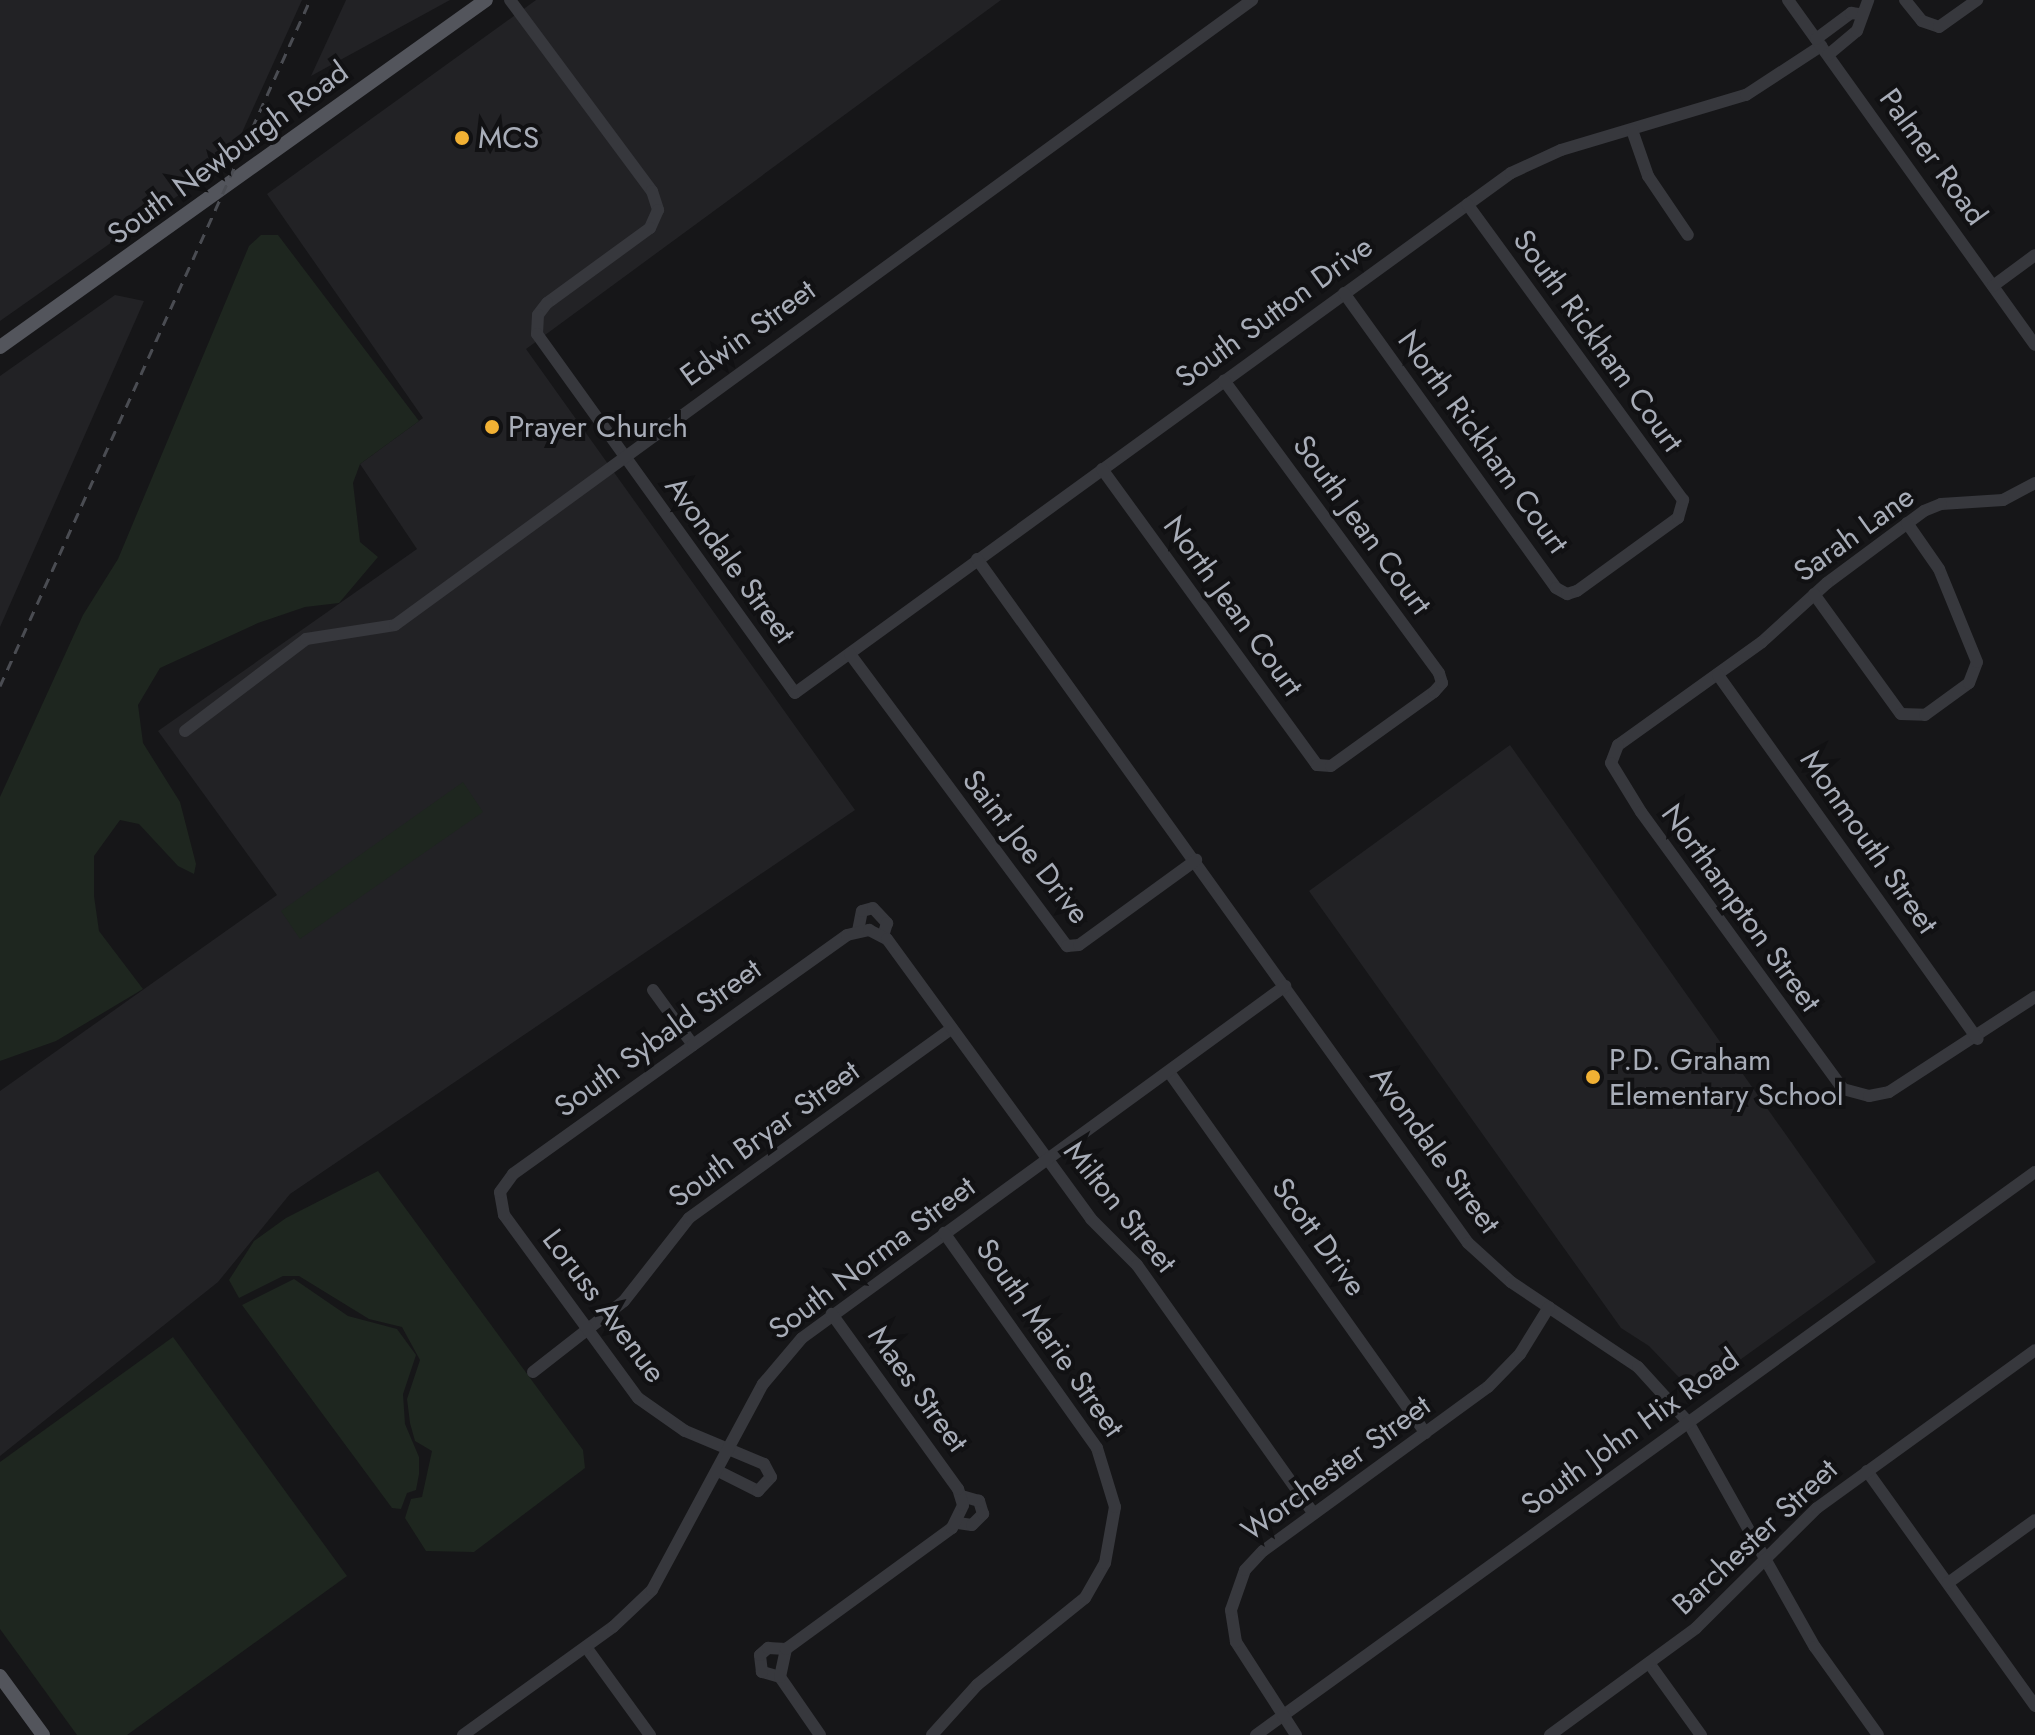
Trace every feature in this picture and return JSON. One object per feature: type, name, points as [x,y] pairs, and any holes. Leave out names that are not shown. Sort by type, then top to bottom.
[{"type":"main road","name":"South Newburgh Road","points":[[0,347],[486,0]]},
{"type":"main road","points":[[0,1676],[43,1735]]},
{"type":"street","name":"Avondale Street","points":[[510,0],[657,202],[650,228],[547,303],[536,323],[540,341],[795,693]]},
{"type":"street","name":"Edwin Street","points":[[185,731],[306,639],[395,625],[1252,0]]},
{"type":"street","name":"Palmer Road","points":[[1788,0],[2035,345]]},
{"type":"street","points":[[1822,46],[1857,31],[1859,14],[1868,0]]},
{"type":"street","points":[[1905,0],[1922,21],[1939,27],[1977,0]]},
{"type":"street","points":[[1822,46],[1851,13],[1859,14]]},
{"type":"street","name":"South Sutton Drive","points":[[795,693],[1467,204],[1527,164],[1746,95],[1822,46]]},
{"type":"street","points":[[1632,130],[1648,176],[1688,235]]},
{"type":"street","name":"South Rickham Court","points":[[1467,204],[1681,496],[1683,510],[1590,580]]},
{"type":"street","points":[[1993,286],[2035,255]]},
{"type":"street","name":"North Rickham Court","points":[[1344,293],[1556,588],[1572,593],[1590,580]]},
{"type":"street","name":"South Jean Court","points":[[1224,380],[1439,673],[1442,683],[1426,698],[1327,768]]},
{"type":"street","name":"North Jean Court","points":[[1102,469],[1314,762],[1327,768]]},
{"type":"street","name":"Sarah Lane","points":[[1718,675],[1762,642],[1814,594],[1907,523],[1941,504],[1988,503],[2035,483]]},
{"type":"street","points":[[1814,594],[1901,714],[1925,715],[1969,683],[1977,662],[1939,569],[1907,523]]},
{"type":"street","name":"Avondale Street","points":[[977,559],[1468,1243],[1499,1273],[1638,1367],[1688,1422],[1815,1647],[1878,1735]]},
{"type":"street","name":"Saint Joe Drive","points":[[850,654],[1067,946],[1079,945],[1196,860]]},
{"type":"street","name":"Northampton Street","points":[[1718,675],[1618,745],[1611,758],[1624,787],[1830,1077],[1853,1093],[1882,1095],[1978,1039]]},
{"type":"street","name":"Monmouth Street","points":[[1718,675],[1978,1039]]},
{"type":"street","name":"South Sybald Street","points":[[499,1197],[513,1174],[693,1045],[864,930],[862,911],[873,908]]},
{"type":"street","name":"Milton Street","points":[[873,908],[887,923],[883,936]]},
{"type":"street","name":"Milton Street","points":[[864,930],[883,936],[1091,1219],[1137,1265],[1314,1514]]},
{"type":"street","name":"South Norma Street","points":[[463,1735],[586,1647],[652,1590],[768,1376],[802,1338],[1285,986]]},
{"type":"street","points":[[653,990],[693,1045]]},
{"type":"street","points":[[1978,1039],[2035,997]]},
{"type":"street","name":"South Bryar Street","points":[[533,1372],[624,1301],[689,1218],[952,1028]]},
{"type":"street","name":"Scott Drive","points":[[1169,1072],[1426,1433]]},
{"type":"street","name":"South John Hix Road","points":[[1256,1735],[2035,1172]]},
{"type":"street","name":"Loruss Avenue","points":[[499,1197],[504,1215],[588,1331],[652,1410],[764,1464],[769,1483],[755,1490],[718,1471]]},
{"type":"street","name":"South Marie Street","points":[[932,1735],[977,1685],[1085,1598],[1105,1563],[1115,1507],[1097,1448],[944,1233]]},
{"type":"street","name":"Worchester Street","points":[[1296,1735],[1240,1651],[1231,1610],[1237,1583],[1252,1561],[1499,1377],[1549,1307]]},
{"type":"street","name":"Maes Street","points":[[820,1735],[780,1677],[762,1672],[760,1655],[768,1648],[786,1649],[958,1523],[972,1525],[983,1514],[979,1501],[961,1496],[832,1314]]},
{"type":"street","name":"Barchester Street","points":[[1550,1735],[1711,1615],[1817,1508],[2035,1350]]},
{"type":"street","points":[[1867,1471],[2033,1697]]},
{"type":"street","name":"Maes Street","points":[[958,1523],[961,1496]]},
{"type":"street","points":[[1948,1583],[2035,1520]]},
{"type":"street","points":[[586,1647],[650,1735]]},
{"type":"street","points":[[780,1677],[786,1649]]},
{"type":"street","points":[[1649,1663],[1701,1735]]},
{"type":"shaded area","points":[[0,0],[302,0],[230,159],[0,321]]},
{"type":"shaded area","points":[[346,0],[450,0],[311,76]]},
{"type":"shaded area","points":[[536,0],[1001,0],[526,349],[855,810],[290,1194],[218,1282],[0,1456],[0,1091],[277,895],[158,731],[417,549],[360,464],[423,418],[267,194]]},
{"type":"shaded area","points":[[261,235],[278,235],[419,421],[360,464],[353,483],[360,542],[378,557],[339,603],[305,607],[258,623],[160,668],[138,705],[143,743],[180,802],[196,864],[194,874],[178,866],[139,824],[120,820],[94,856],[94,896],[99,931],[143,989],[56,1041],[0,1061],[0,797],[83,615],[118,559],[249,246]]},
{"type":"shaded area","points":[[115,295],[144,301],[0,627],[0,376]]},
{"type":"shaded area","name":"P.D. Graham Elementary School","points":[[1510,745],[1876,1262],[1694,1393],[1649,1346],[1621,1328],[1309,891]]},
{"type":"shaded area","points":[[463,782],[483,812],[300,939],[281,911]]},
{"type":"shaded area","points":[[378,1171],[583,1450],[585,1468],[474,1552],[426,1551],[405,1518],[411,1499],[422,1497],[432,1451],[415,1441],[410,1423],[407,1399],[420,1360],[402,1327],[369,1319],[299,1276],[283,1276],[239,1298],[229,1280],[254,1241],[286,1218]]},
{"type":"shaded area","points":[[294,1279],[348,1316],[397,1329],[416,1355],[403,1394],[405,1424],[419,1457],[419,1474],[416,1490],[407,1493],[401,1509],[392,1508],[242,1305]]},
{"type":"shaded area","points":[[173,1337],[347,1576],[127,1735],[77,1735],[0,1629],[0,1462]]},
{"type":"railway","points":[[0,686],[310,0]]},
{"type":"place","name":"MCS","points":[[462,138]]},
{"type":"place","name":"Prayer Church","points":[[492,427]]},
{"type":"place","name":"P.D. Graham Elementary School","points":[[1593,1077]]}]
